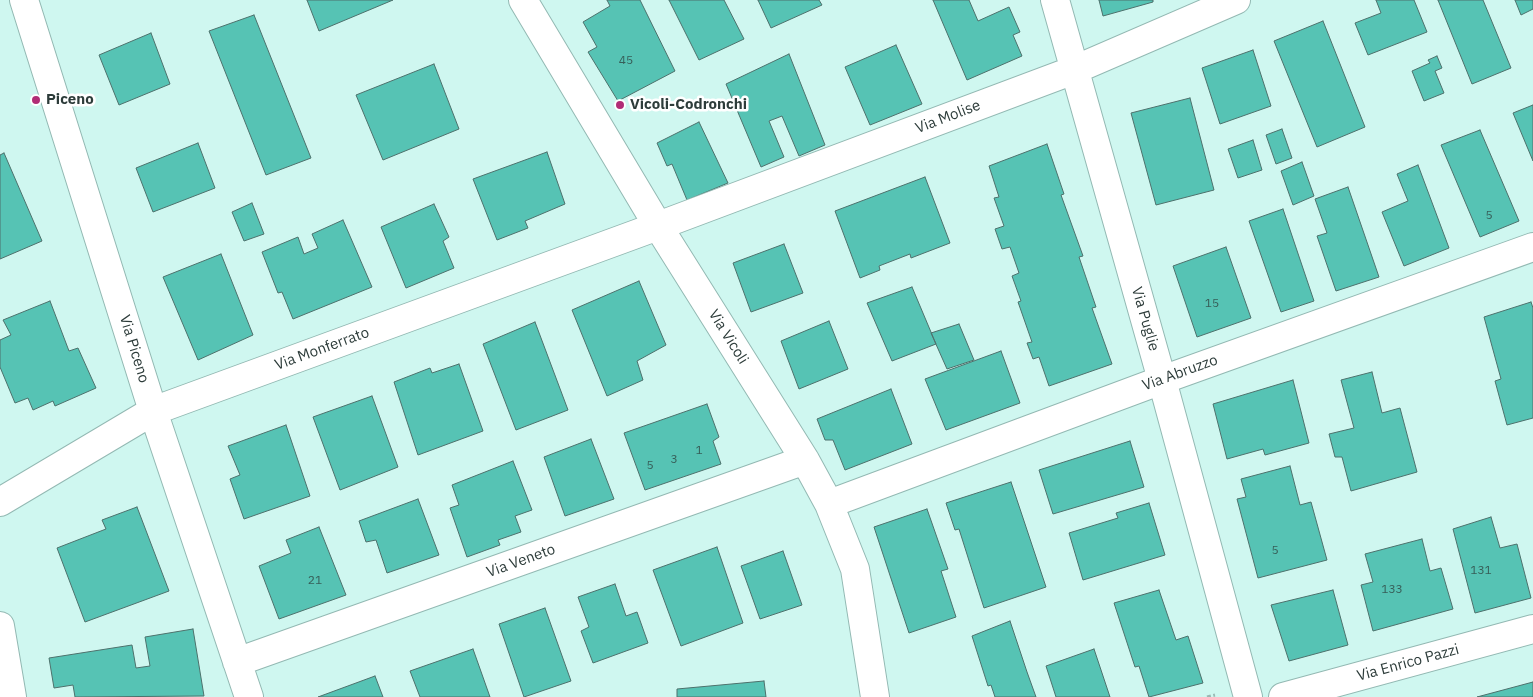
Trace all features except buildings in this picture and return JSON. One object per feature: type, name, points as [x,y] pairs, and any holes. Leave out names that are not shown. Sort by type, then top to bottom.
[{"type":"street","name":"Via Piceno","points":[[24,0],[153,411],[249,697]]},
{"type":"street","name":"Via Vicoli","points":[[523,0],[658,226],[805,460],[829,504],[855,569],[875,697]]},
{"type":"street","name":"Via Puglie","points":[[1056,0],[1248,697]]},
{"type":"street","name":"Via Molise","points":[[658,226],[1074,70],[1236,0]]},
{"type":"street","name":"Via Monferrato","points":[[0,502],[153,411],[658,226]]},
{"type":"street","name":"Via Abruzzo","points":[[829,504],[1162,380],[1533,247]]},
{"type":"street","name":"Via Veneto","points":[[237,662],[805,460]]},
{"type":"street","points":[[0,626],[12,697]]},
{"type":"street","name":"Via Enrico Pazzi","points":[[1284,697],[1533,629]]},
{"type":"place","name":"Piceno","points":[[36,100]]},
{"type":"place","name":"Vicoli-Codronchi","points":[[620,105]]}]
